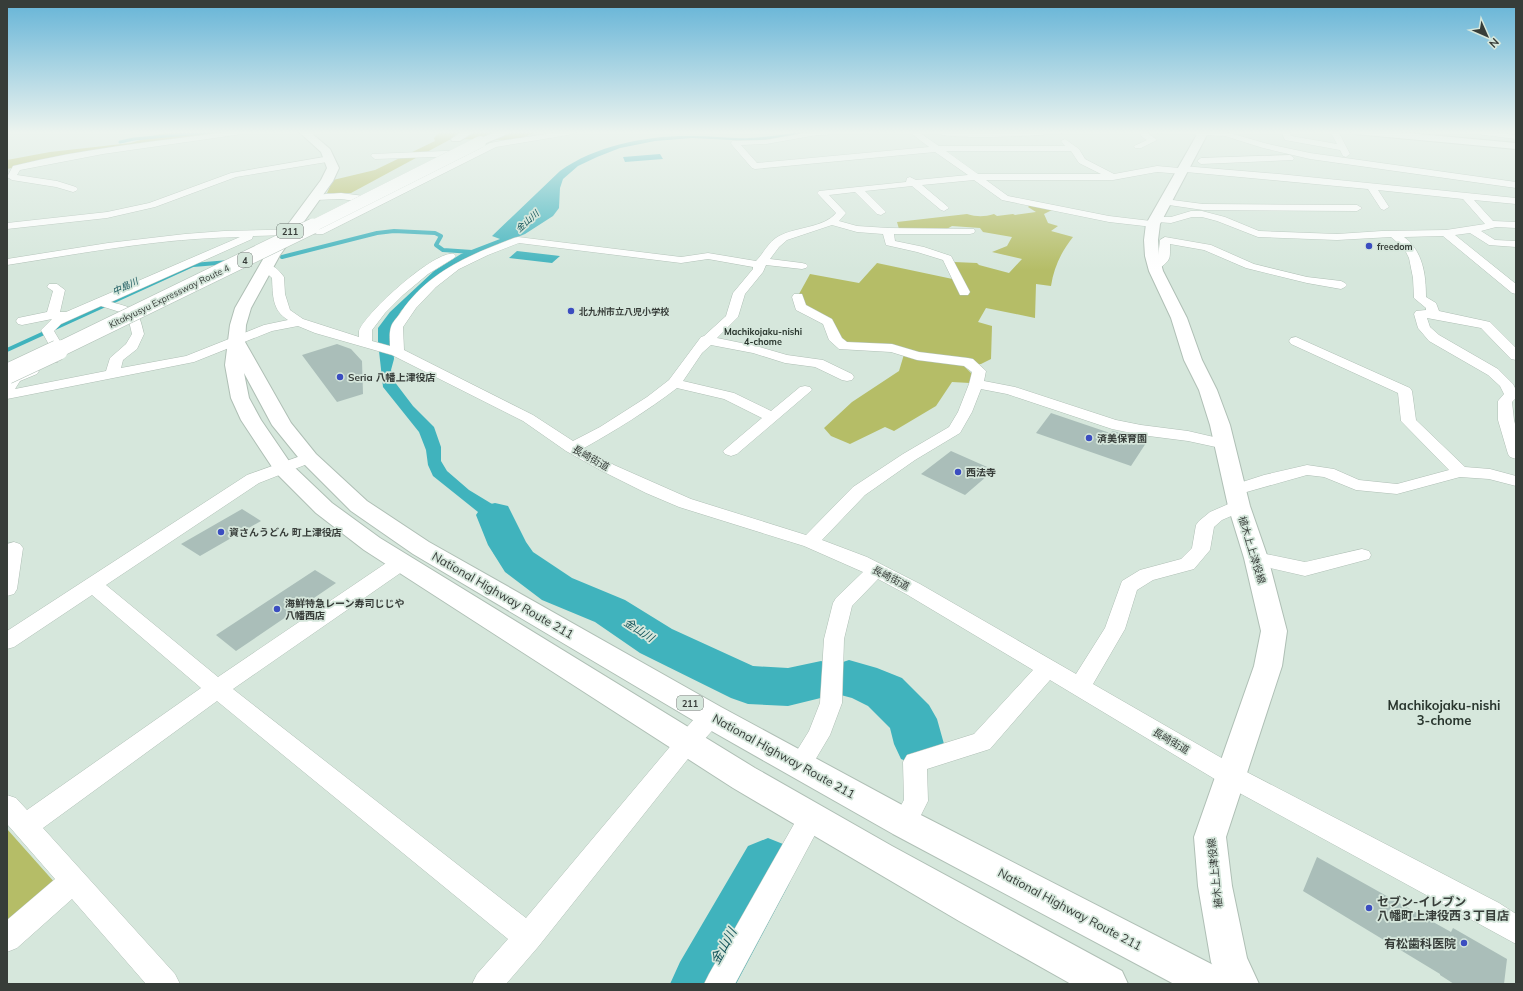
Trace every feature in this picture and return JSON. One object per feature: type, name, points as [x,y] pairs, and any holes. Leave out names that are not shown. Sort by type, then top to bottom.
[{"type":"main road","name":"211","points":[[329,177],[288,233],[266,267],[243,308],[236,341],[234,365],[240,398],[251,420],[283,468],[324,508],[372,544],[687,743],[811,818],[995,922],[1109,984]]},
{"type":"main road","name":"Kitakyusyu Expressway Route 4","points":[[7,361],[395,177]]},
{"type":"main road","name":"Kitakyusyu Expressway Route 4","points":[[7,374],[264,250],[400,177]]},
{"type":"main road","name":"植木上上津役線","points":[[1178,177],[1158,215],[1151,240],[1152,256],[1155,266],[1179,318],[1193,360],[1208,390],[1225,444],[1237,498],[1256,558],[1274,631],[1268,666],[1210,837],[1215,886],[1229,962],[1240,984]]},
{"type":"main road","name":"National Highway Route 211","points":[[236,341],[282,425],[309,458],[359,506],[421,548],[711,716],[904,823],[1212,984]]},
{"type":"street","points":[[7,226],[107,215],[152,205],[228,177]]},
{"type":"street","points":[[7,262],[127,244],[210,235],[259,232],[319,232],[380,202],[416,177]]},
{"type":"street","points":[[907,177],[944,208]]},
{"type":"street","points":[[572,448],[605,430],[652,400],[674,383],[706,340],[732,317],[739,293],[759,270],[761,263],[770,249],[783,238],[839,218],[841,213],[822,193],[974,177]]},
{"type":"street","points":[[977,177],[1005,198],[1109,219],[1158,215],[1203,206],[1357,208]]},
{"type":"street","points":[[1285,177],[1516,201]]},
{"type":"street","points":[[1461,177],[1516,185]]},
{"type":"street","points":[[10,178],[57,184],[73,189]]},
{"type":"street","points":[[1371,186],[1384,207]]},
{"type":"street","points":[[857,189],[881,212]]},
{"type":"street","points":[[1399,189],[1405,198]]},
{"type":"street","points":[[315,197],[341,196],[380,202]]},
{"type":"street","points":[[1466,196],[1490,224],[1516,225]]},
{"type":"street","points":[[1158,215],[1171,220],[1190,214],[1202,214],[1221,219],[1258,234],[1337,237],[1446,233],[1492,226],[1490,224]]},
{"type":"street","points":[[831,222],[857,229],[888,231],[970,231]]},
{"type":"street","points":[[1473,230],[1493,243],[1516,244]]},
{"type":"street","points":[[888,231],[890,243],[920,249],[947,258],[964,292]]},
{"type":"street","points":[[7,390],[15,378],[42,367],[60,353],[49,333],[57,321],[259,232]]},
{"type":"street","points":[[1446,233],[1516,290]]},
{"type":"street","points":[[1394,234],[1412,251],[1420,279],[1420,298],[1432,306],[1433,314]]},
{"type":"street","points":[[397,352],[397,327],[411,306],[432,285],[455,267],[484,253],[518,240],[681,260],[708,256],[761,263],[802,266]]},
{"type":"street","points":[[1155,266],[1164,259],[1165,240],[1207,247],[1250,266],[1307,280],[1341,285]]},
{"type":"street","points":[[365,343],[366,330],[381,310],[424,272],[450,256]]},
{"type":"street","name":"長崎街道","points":[[266,267],[278,277],[279,294],[284,312],[299,322],[320,330],[397,352],[528,418],[572,448],[614,471],[685,503],[721,516],[810,542],[876,570],[913,589],[1230,776],[1489,913],[1516,930]]},
{"type":"street","points":[[53,315],[59,290],[54,287]]},
{"type":"street","points":[[798,297],[800,307],[828,322],[836,340],[844,346],[892,348],[917,356],[968,362],[979,371],[976,384],[965,412],[955,430],[909,456],[859,491],[810,542]]},
{"type":"street","points":[[100,303],[127,310],[134,316],[138,334],[132,346],[117,358],[112,374]]},
{"type":"street","points":[[1516,356],[1485,325],[1433,314],[1420,314],[1424,328],[1434,338],[1493,372],[1514,394],[1505,401],[1506,420],[1516,454]]},
{"type":"street","points":[[22,321],[53,315],[68,316]]},
{"type":"street","points":[[7,395],[189,359],[269,328],[299,322]]},
{"type":"street","points":[[706,340],[756,350],[784,359],[818,363],[847,377]]},
{"type":"street","points":[[1296,341],[1405,391],[1409,421],[1460,472]]},
{"type":"street","points":[[674,383],[729,396],[772,417]]},
{"type":"street","points":[[976,384],[1010,390],[1112,424],[1141,430],[1188,436],[1225,444]]},
{"type":"street","points":[[731,451],[805,390]]},
{"type":"street","points":[[7,641],[253,479],[309,458]]},
{"type":"street","points":[[1079,688],[1115,629],[1129,586],[1147,576],[1187,564],[1201,550],[1205,525],[1237,498],[1270,478],[1307,470],[1328,473],[1356,485],[1397,489],[1460,472],[1490,474],[1516,481]]},
{"type":"street","points":[[7,589],[14,548]]},
{"type":"street","points":[[1256,558],[1305,569],[1362,555]]},
{"type":"street","points":[[25,826],[217,689],[402,562]]},
{"type":"street","points":[[800,765],[819,735],[831,703],[834,639],[842,603],[876,570]]},
{"type":"street","points":[[93,585],[217,689],[528,937]]},
{"type":"street","points":[[904,823],[916,801],[915,762],[982,742],[1047,669]]},
{"type":"street","points":[[487,984],[528,937],[687,743],[711,716]]},
{"type":"street","points":[[7,806],[166,984]]},
{"type":"street","points":[[719,984],[811,818]]},
{"type":"street","points":[[7,938],[73,881]]},
{"type":"green space","points":[[345,177],[380,177],[351,193],[327,193],[333,180]]},
{"type":"green space","points":[[1030,205],[1052,210],[1044,214],[1048,223],[1058,226],[1051,231],[1073,237],[1059,260],[1054,272],[1051,286],[1036,284],[1035,318],[986,308],[978,322],[992,326],[991,359],[981,364],[964,366],[972,374],[970,383],[952,382],[936,406],[894,431],[885,427],[850,444],[831,436],[824,428],[852,402],[899,371],[905,351],[848,344],[805,306],[799,294],[810,274],[859,283],[877,263],[962,281],[954,262],[977,263],[979,265],[1009,273],[1022,259],[992,252],[1007,246],[1012,237],[983,232],[980,228],[952,226],[945,230],[899,229],[897,222],[967,214],[974,216],[987,216],[994,214],[997,216],[1036,212],[1028,207]]},
{"type":"green space","points":[[7,829],[56,884],[7,927]]},
{"type":"water","points":[[553,177],[565,177],[560,188],[559,208],[553,216],[525,234],[462,260],[410,301],[401,311],[392,326],[394,359],[391,370],[394,381],[413,406],[434,427],[441,447],[441,461],[447,471],[469,490],[502,510],[530,563],[494,554],[483,516],[433,476],[428,465],[426,450],[419,432],[383,387],[378,328],[390,312],[434,271],[461,254],[500,239],[492,236]]},
{"type":"water","points":[[517,251],[560,256],[552,263],[509,258]]},
{"type":"building","name":"Seria 八幡上津役店","points":[[337,344],[351,349],[362,361],[363,394],[337,402],[302,355]]},
{"type":"building","name":"済美保育園","points":[[1051,413],[1110,433],[1113,431],[1148,440],[1131,466],[1036,433]]},
{"type":"building","name":"西法寺","points":[[951,451],[994,470],[965,495],[921,474]]},
{"type":"building","name":"資さんうどん 町上津役店","points":[[242,509],[261,521],[200,556],[181,544]]},
{"type":"building","name":"海鮮特急レーン寿司じじや 八幡西店","points":[[315,570],[336,583],[236,651],[216,635]]},
{"type":"building","name":"セブン-イレブン 八幡町上津役西３丁目店","points":[[1317,857],[1451,932],[1453,928],[1507,959],[1504,984],[1454,984],[1303,891]]},
{"type":"waterway","name":"中島川","points":[[282,257],[377,233],[394,231],[435,233],[441,236],[436,245],[443,250],[472,252]]},
{"type":"waterway","name":"中島川","points":[[7,350],[193,265],[229,262]]},
{"type":"waterway","name":"金山川","points":[[495,515],[508,545],[519,562],[557,589],[610,611],[656,641],[748,685],[788,687],[821,680]]},
{"type":"waterway","name":"金山川","points":[[849,679],[860,681],[885,692],[912,719],[919,744]]},
{"type":"waterway","name":"金山川","points":[[702,984],[768,866]]},
{"type":"place","name":"freedom","points":[[1369,246]]},
{"type":"place","name":"北九州市立八児小学校","points":[[571,311]]},
{"type":"place","name":"Seria 八幡上津役店","points":[[340,377]]},
{"type":"place","name":"済美保育園","points":[[1089,438]]},
{"type":"place","name":"西法寺","points":[[958,472]]},
{"type":"place","name":"資さんうどん 町上津役店","points":[[221,532]]},
{"type":"place","name":"海鮮特急レーン寿司じじや 八幡西店","points":[[277,609]]},
{"type":"place","name":"セブン-イレブン 八幡町上津役西３丁目店","points":[[1369,908]]},
{"type":"place","name":"有松歯科医院","points":[[1464,943]]},
{"type":"district","name":"Machikojaku-nishi 4-chome","points":[[763,336]]},
{"type":"district","name":"Machikojaku-nishi 3-chome","points":[[1444,712]]}]
